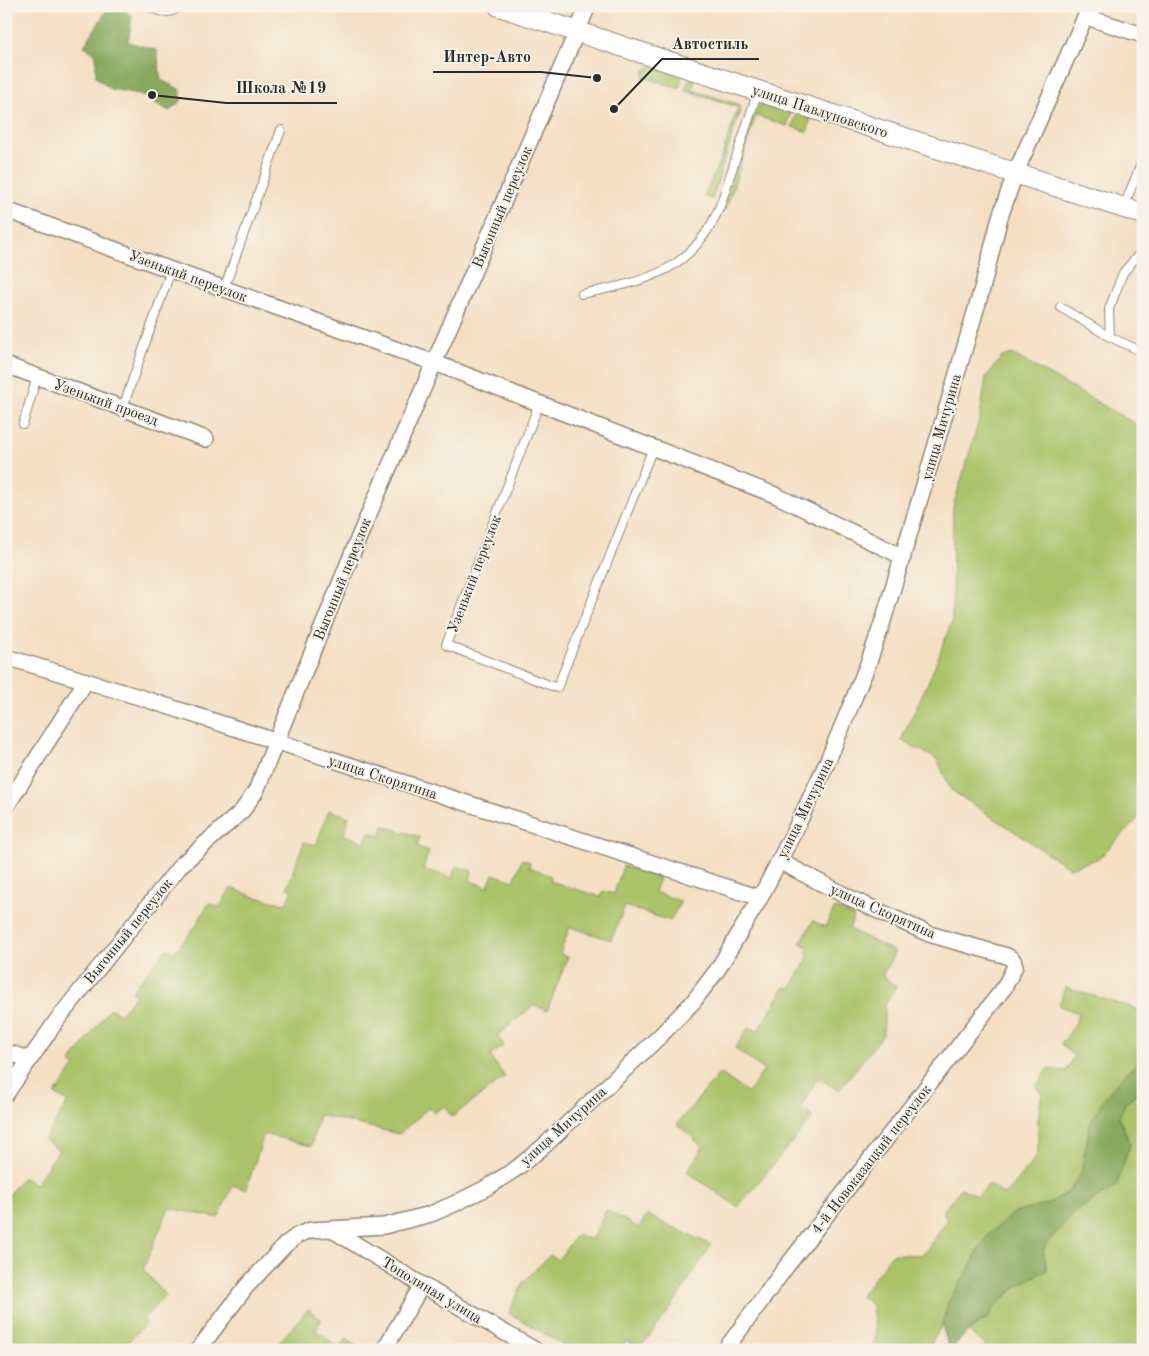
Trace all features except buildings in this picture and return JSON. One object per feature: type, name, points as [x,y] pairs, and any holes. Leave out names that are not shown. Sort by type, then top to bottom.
[{"type":"street","name":"улица Павлуновского","points":[[498,6],[1143,214]]},
{"type":"street","name":"Выгонный переулок","points":[[6,1094],[57,1020],[181,865],[230,822],[249,802],[256,791],[358,537],[588,6]]},
{"type":"street","points":[[1088,12],[1143,35]]},
{"type":"street","name":"улица Мичурина","points":[[198,1350],[246,1287],[286,1244],[298,1235],[311,1230],[384,1226],[431,1214],[488,1187],[517,1168],[544,1146],[621,1074],[693,1002],[718,969],[760,898],[779,861],[823,772],[845,721],[882,624],[903,557],[980,297],[1000,217],[1015,174],[1088,12]]},
{"type":"street","name":"Узенький переулок","points":[[6,210],[435,363],[775,495],[903,557]]},
{"type":"street","name":"Узенький проезд","points":[[6,365],[206,438]]},
{"type":"street","name":"улица Скорятина","points":[[6,657],[760,898]]},
{"type":"street","points":[[6,807],[86,681]]},
{"type":"street","name":"улица Скорятина","points":[[779,861],[850,898],[929,934],[1007,956],[1013,960],[1014,966]]},
{"type":"street","name":"4-й Новоказацкий переулок","points":[[725,1350],[786,1267],[1004,988],[1014,966]]},
{"type":"street","points":[[6,1052],[30,1059]]},
{"type":"street","name":"Тополиная улица","points":[[331,1229],[422,1285],[534,1350]]},
{"type":"street","points":[[384,1350],[422,1285]]},
{"type":"lane","points":[[147,6],[165,13],[176,10],[180,6]]},
{"type":"lane","points":[[582,294],[627,285],[651,277],[674,265],[693,248],[714,220],[720,206],[758,91]]},
{"type":"lane","points":[[224,289],[280,130]]},
{"type":"lane","points":[[1124,208],[1143,159]]},
{"type":"lane","points":[[1110,337],[1109,309],[1123,274],[1143,249]]},
{"type":"lane","points":[[123,407],[171,270]]},
{"type":"lane","points":[[1060,307],[1110,337],[1143,352]]},
{"type":"lane","points":[[23,424],[37,377]]},
{"type":"lane","name":"Узенький переулок","points":[[540,404],[446,645],[455,649],[557,688],[653,448]]},
{"type":"green space","points":[[114,6],[121,6],[132,17],[128,42],[157,50],[161,80],[181,90],[181,101],[169,111],[140,94],[110,89],[96,77],[96,54],[84,46],[107,10]]},
{"type":"green space","points":[[651,67],[682,77],[679,88],[643,77],[645,69]]},
{"type":"green space","points":[[689,79],[695,80],[692,90],[740,105],[740,108],[685,90]]},
{"type":"green space","points":[[762,104],[791,112],[787,126],[756,116],[726,210],[722,209],[754,110]]},
{"type":"green space","points":[[737,110],[740,111],[712,199],[704,196],[722,156]]},
{"type":"green space","points":[[796,114],[811,119],[807,132],[792,127]]},
{"type":"green space","points":[[1012,354],[1143,428],[1143,814],[1099,858],[1070,868],[951,790],[937,759],[901,740],[931,676],[952,621],[953,507],[980,417],[986,377],[1002,357]]},
{"type":"green space","points":[[329,810],[349,817],[344,835],[365,842],[369,832],[381,836],[384,826],[420,837],[417,846],[429,851],[423,869],[452,878],[456,866],[472,871],[470,881],[488,887],[493,874],[514,881],[522,859],[530,862],[529,867],[551,876],[550,881],[601,897],[603,891],[614,894],[623,866],[659,878],[654,892],[681,901],[670,921],[625,906],[611,940],[570,927],[560,954],[568,957],[547,1011],[534,1005],[497,1036],[504,1045],[490,1056],[505,1077],[452,1117],[444,1106],[434,1113],[429,1107],[399,1134],[319,1115],[311,1146],[264,1134],[246,1190],[233,1185],[218,1218],[169,1208],[143,1269],[166,1296],[143,1319],[146,1323],[120,1350],[6,1350],[6,1199],[22,1177],[36,1184],[59,1150],[44,1140],[68,1102],[55,1094],[75,1066],[70,1063],[110,1008],[120,1014],[136,994],[132,991],[167,948],[174,953],[195,927],[209,903],[220,907],[231,888],[255,897],[286,904],[292,890],[287,888],[304,842],[316,845]]},
{"type":"green space","points":[[835,908],[854,917],[849,929],[895,952],[882,976],[896,986],[885,1005],[883,1035],[839,1090],[817,1078],[801,1108],[813,1117],[738,1207],[687,1172],[703,1147],[677,1124],[720,1073],[748,1093],[764,1070],[735,1048],[749,1027],[758,1031],[785,986],[791,989],[809,955],[806,953],[809,948],[800,943],[813,921],[825,927]]},
{"type":"green space","points":[[1065,987],[1143,1011],[1141,1060],[1127,1072],[1090,1124],[1081,1174],[1068,1192],[1048,1204],[1014,1213],[980,1247],[969,1269],[948,1302],[942,1325],[927,1350],[870,1350],[876,1339],[872,1305],[861,1296],[892,1254],[923,1255],[947,1221],[943,1211],[961,1188],[978,1196],[989,1184],[1005,1195],[1038,1155],[1038,1121],[1042,1092],[1036,1087],[1048,1069],[1066,1071],[1074,1056],[1061,1044],[1075,1025],[1078,1013],[1059,1006]]},
{"type":"green space","points":[[1143,1059],[1143,1087],[1125,1103],[1119,1117],[1130,1144],[1116,1186],[1079,1209],[1046,1244],[1043,1250],[1047,1270],[1018,1285],[994,1307],[989,1317],[968,1331],[953,1347],[948,1346],[942,1325],[948,1302],[969,1269],[980,1247],[990,1233],[1014,1213],[1048,1204],[1068,1192],[1081,1174],[1090,1124],[1105,1097],[1127,1072]]},
{"type":"green space","points":[[1143,1087],[1143,1347],[1129,1345],[1107,1350],[981,1350],[985,1345],[968,1331],[989,1317],[994,1307],[1019,1285],[1047,1270],[1043,1250],[1046,1244],[1079,1209],[1116,1186],[1130,1144],[1119,1117],[1125,1103]]},
{"type":"green space","points":[[606,1210],[639,1228],[647,1215],[711,1245],[671,1308],[640,1348],[626,1341],[621,1350],[572,1350],[509,1313],[523,1282],[550,1255],[558,1260],[577,1234],[591,1240]]},
{"type":"green space","points":[[308,1309],[322,1320],[315,1329],[338,1348],[346,1339],[361,1350],[273,1350]]},
{"type":"place","name":"Интер-Авто","points":[[597,78]]},
{"type":"place","name":"Школа №19","points":[[152,95]]},
{"type":"place","name":"Автостиль","points":[[614,109]]}]
